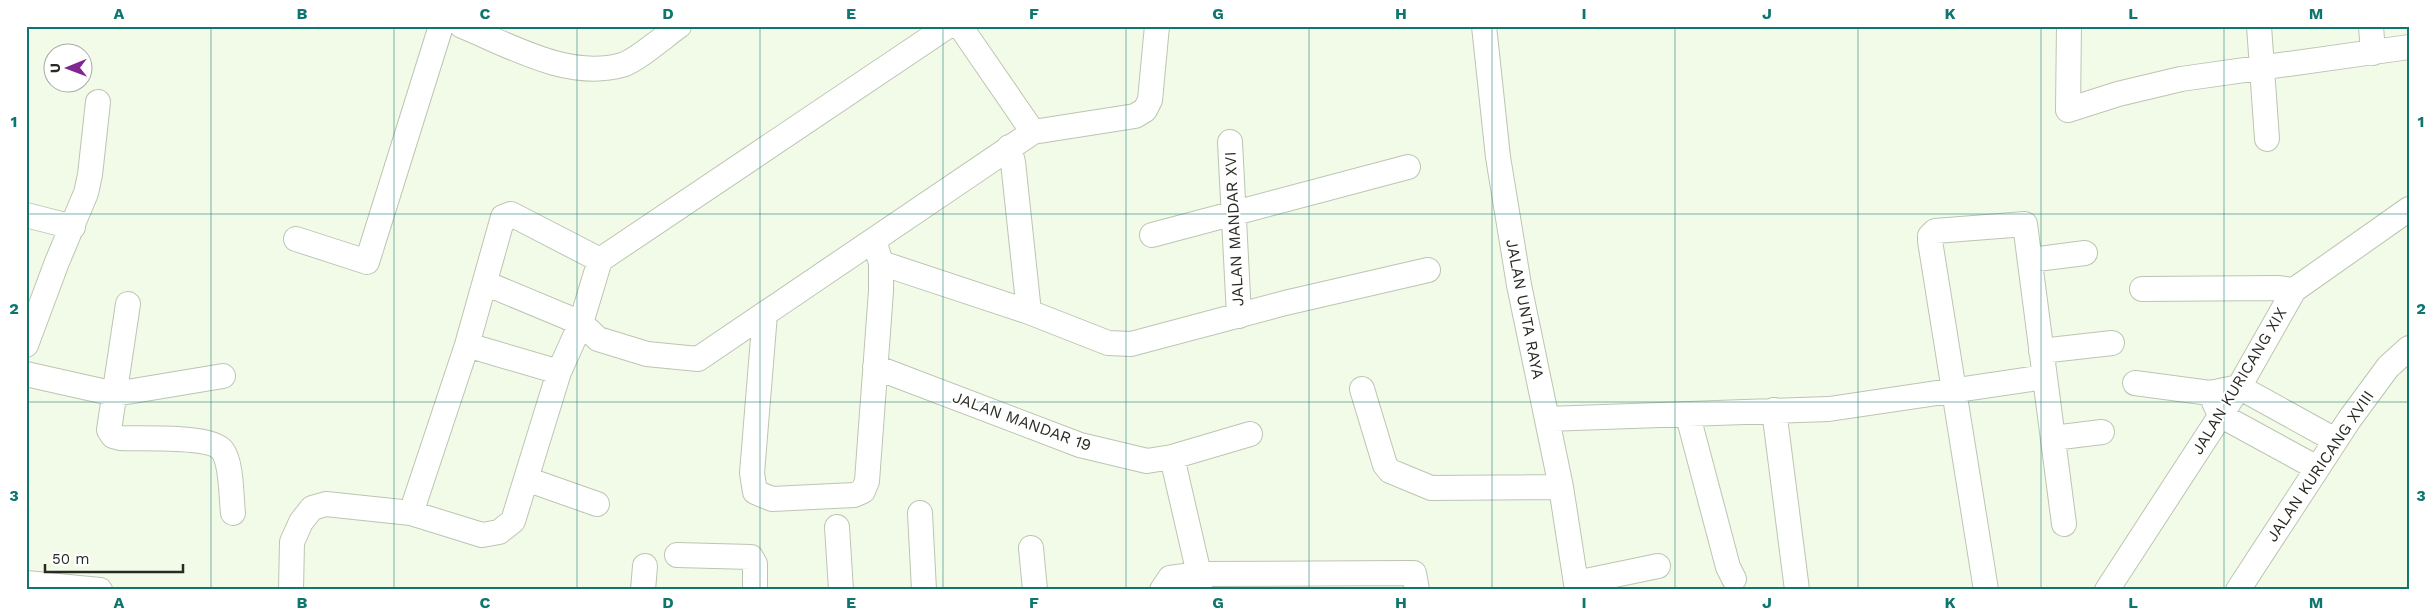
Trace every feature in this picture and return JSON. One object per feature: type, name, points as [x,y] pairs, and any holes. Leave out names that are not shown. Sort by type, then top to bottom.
[{"type":"street","points":[[296,239],[367,262],[441,26]]},
{"type":"street","points":[[462,26],[553,63],[595,69],[624,64],[679,26]]},
{"type":"street","points":[[291,590],[292,542],[300,522],[312,508],[326,504],[411,513],[482,535],[499,532],[513,521],[558,372],[581,323],[600,260],[948,26]]},
{"type":"street","points":[[960,26],[1033,132]]},
{"type":"street","points":[[485,283],[581,323],[598,340],[647,354],[692,359],[704,356],[1033,132],[1135,116],[1145,110],[1150,100],[1156,26]]},
{"type":"street","name":"JALAN UNTA RAYA","points":[[1484,26],[1500,167],[1519,285],[1561,486],[1576,586]]},
{"type":"street","points":[[2069,26],[2068,110],[2118,94],[2181,79],[2409,47]]},
{"type":"street","points":[[2259,26],[2268,139]]},
{"type":"street","points":[[2371,26],[2373,53]]},
{"type":"street","points":[[26,345],[57,262],[86,193],[90,175],[98,102]]},
{"type":"street","name":"JALAN MANDAR XVI","points":[[1230,142],[1239,316]]},
{"type":"street","points":[[1009,147],[1013,162],[1029,312]]},
{"type":"street","points":[[1152,235],[1408,167]]},
{"type":"street","name":"JALAN KURICANG XIX","points":[[2107,590],[2220,414],[2239,388],[2294,290],[2409,209]]},
{"type":"street","points":[[411,513],[467,345],[503,217],[507,214],[512,214],[600,260]]},
{"type":"street","points":[[26,215],[73,227]]},
{"type":"street","points":[[1986,590],[1953,392],[1930,236],[1935,231],[2025,224],[2064,524]]},
{"type":"street","points":[[765,314],[752,473],[755,492],[772,499],[854,495],[863,491],[867,481],[881,263],[874,240]]},
{"type":"street","points":[[2030,260],[2085,253]]},
{"type":"street","points":[[881,263],[1029,312],[1108,343],[1131,344],[1428,270]]},
{"type":"street","points":[[2142,289],[2278,288],[2294,290]]},
{"type":"street","points":[[128,304],[109,430],[113,436],[120,438],[191,439],[215,445],[221,449],[227,464],[233,513]]},
{"type":"street","points":[[2041,351],[2112,343]]},
{"type":"street","points":[[467,345],[558,372]]},
{"type":"street","name":"JALAN KURICANG XVIII","points":[[2238,590],[2335,440],[2388,367],[2409,348]]},
{"type":"street","name":"JALAN MANDAR 19","points":[[875,367],[1080,445],[1147,461],[1172,457],[1250,434]]},
{"type":"street","points":[[26,374],[115,394],[223,376]]},
{"type":"street","points":[[1547,419],[1688,416],[1774,410],[1829,409],[2045,377]]},
{"type":"street","points":[[2135,383],[2210,393],[2239,388],[2335,440]]},
{"type":"street","points":[[1362,389],[1385,465],[1390,471],[1432,488],[1561,486]]},
{"type":"street","points":[[2210,393],[2220,414],[2317,468]]},
{"type":"street","points":[[1774,410],[1797,590]]},
{"type":"street","points":[[1688,416],[1728,567],[1734,579]]},
{"type":"street","points":[[2053,438],[2102,432]]},
{"type":"street","points":[[1172,457],[1199,582]]},
{"type":"street","points":[[526,479],[597,504]]},
{"type":"street","points":[[920,513],[924,590]]},
{"type":"street","points":[[837,527],[841,590]]},
{"type":"street","points":[[1031,548],[1035,590]]},
{"type":"street","points":[[677,554],[751,557],[754,564],[755,590]]},
{"type":"street","points":[[643,590],[645,566]]},
{"type":"street","points":[[1576,586],[1658,566]]},
{"type":"street","points":[[1162,590],[1170,578],[1199,582],[1414,573],[1417,590]]},
{"type":"street","points":[[26,582],[100,590]]}]
